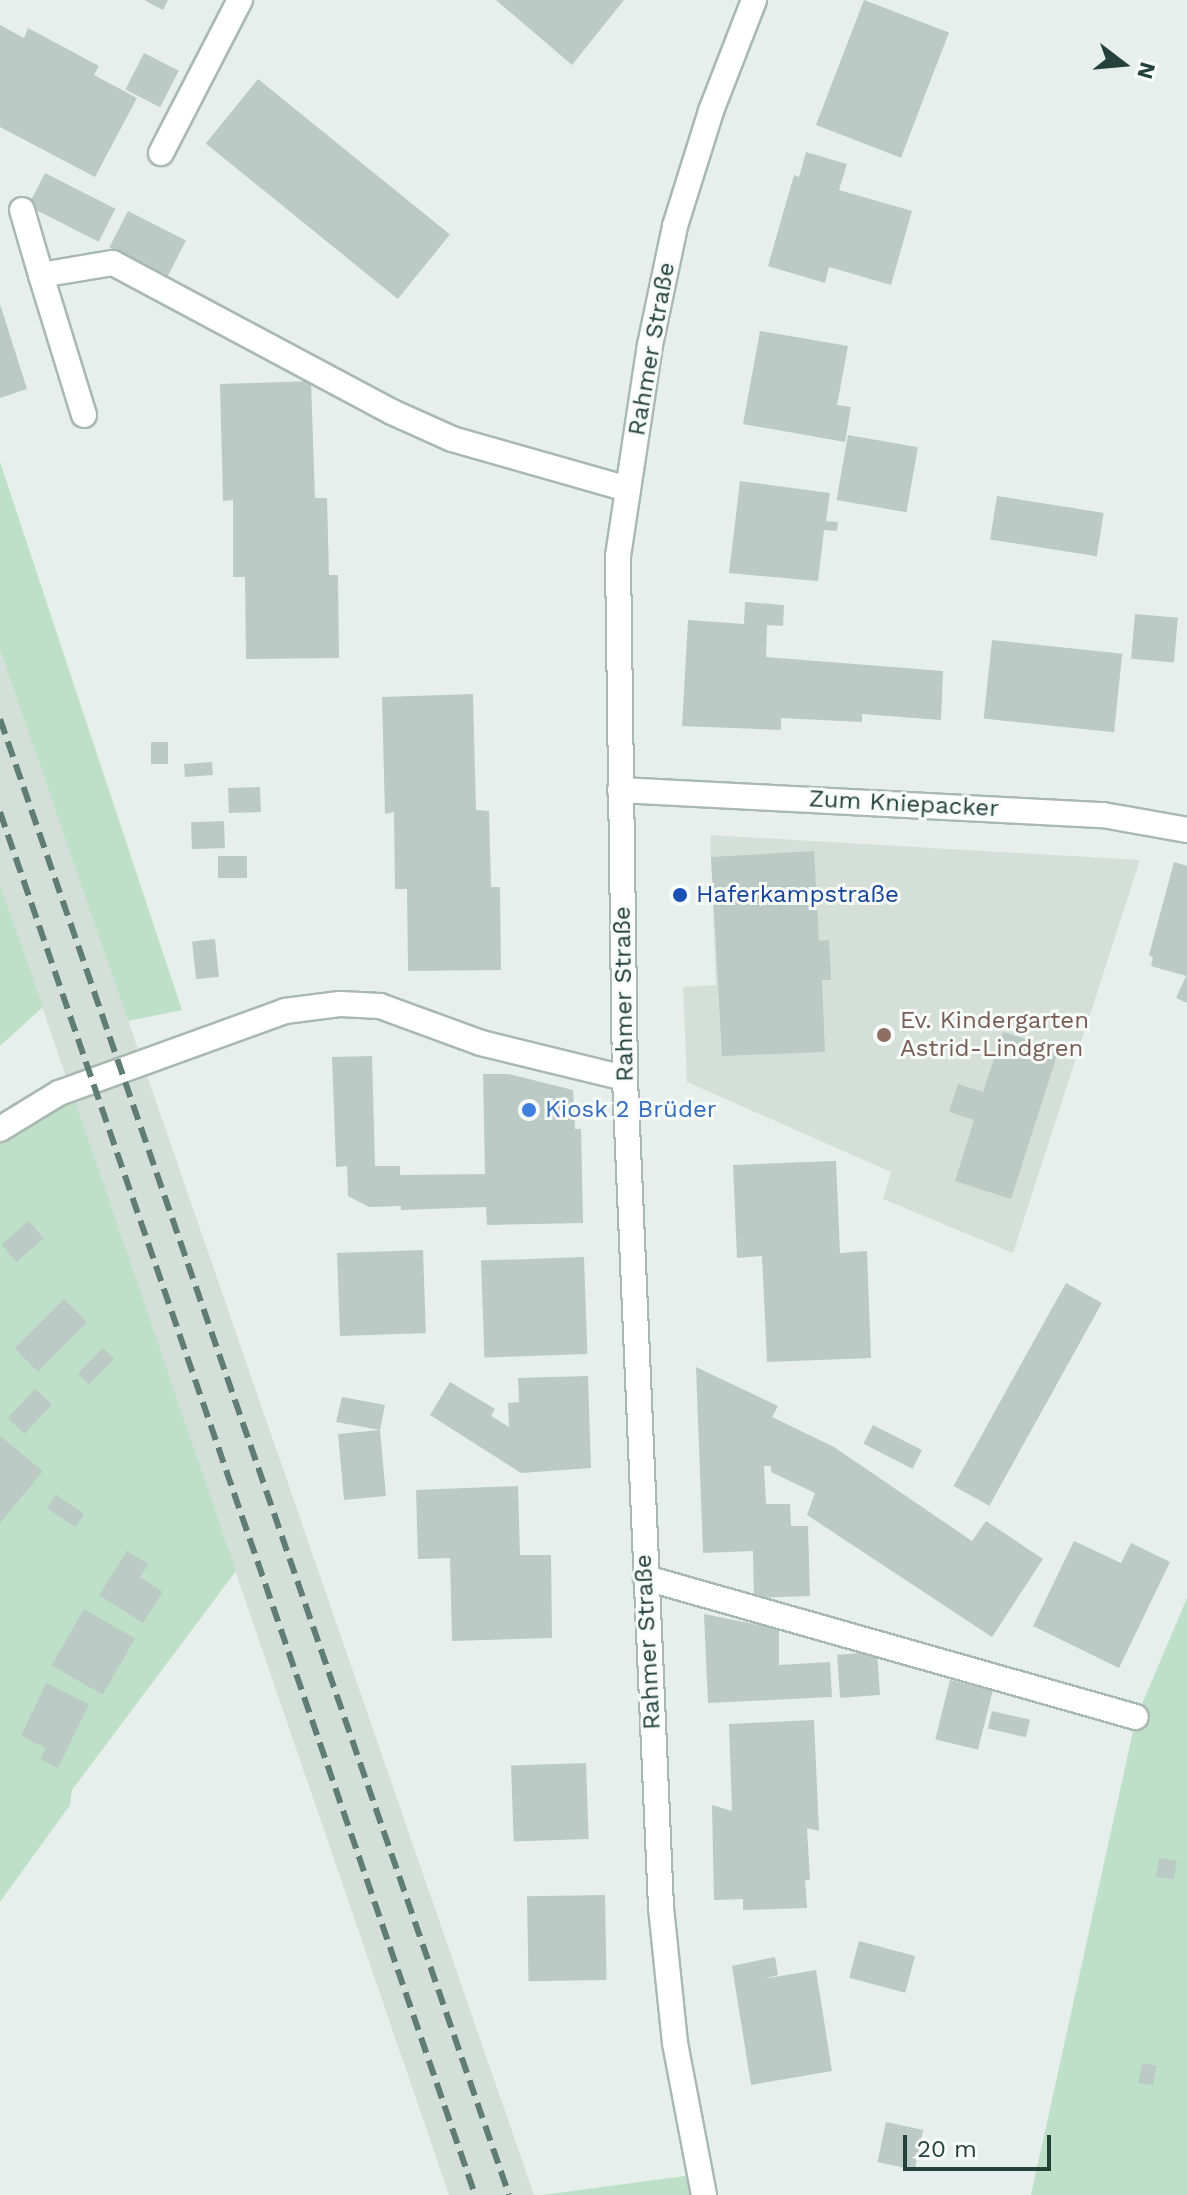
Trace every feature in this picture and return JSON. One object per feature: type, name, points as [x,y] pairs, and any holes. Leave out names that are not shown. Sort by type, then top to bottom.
[{"type":"main road","points":[[161,153],[240,0]]},
{"type":"main road","name":"Rahmer Straße","points":[[704,2195],[675,2043],[661,1907],[625,1078],[618,556],[650,345],[675,226],[711,111],[754,0]]},
{"type":"main road","points":[[22,210],[84,415]]},
{"type":"main road","points":[[41,275],[113,263],[379,405],[452,439],[628,489]]},
{"type":"main road","name":"Zum Kniepacker","points":[[620,790],[1103,815],[1187,830]]},
{"type":"main road","points":[[0,1129],[59,1093],[285,1011],[340,1004],[380,1006],[481,1043],[625,1078]]},
{"type":"main road","points":[[646,1578],[1136,1717]]},
{"type":"shaded area","points":[[0,650],[534,2195],[449,2195],[0,884]]},
{"type":"shaded area","name":"Ev. Kindergarten Astrid-Lindgren","points":[[710,835],[1140,860],[1013,1253],[883,1199],[891,1172],[687,1082],[683,987],[716,985]]},
{"type":"green space","points":[[0,462],[182,1010],[128,1021],[0,650]]},
{"type":"green space","points":[[0,884],[43,1007],[0,1046]]},
{"type":"green space","points":[[69,1083],[236,1571],[72,1790],[70,1805],[0,1902],[0,1129]]},
{"type":"green space","points":[[1187,1598],[1187,2195],[1031,2195],[1136,1718]]},
{"type":"green space","points":[[700,2174],[704,2195],[542,2195]]},
{"type":"building","points":[[144,0],[168,0],[163,10]]},
{"type":"building","points":[[496,0],[624,0],[572,65]]},
{"type":"building","points":[[864,0],[949,33],[901,158],[816,125]]},
{"type":"building","points":[[0,25],[24,38],[28,28],[99,66],[94,75],[137,98],[95,177],[0,127]]},
{"type":"building","points":[[144,53],[179,71],[160,107],[125,90]]},
{"type":"building","points":[[258,79],[450,234],[398,299],[206,144]]},
{"type":"building","points":[[806,152],[847,164],[839,190],[912,211],[891,285],[829,267],[825,283],[768,266],[794,175],[799,177]]},
{"type":"building","points":[[45,173],[115,209],[99,242],[28,206]]},
{"type":"building","points":[[128,211],[186,241],[167,277],[109,248]]},
{"type":"building","points":[[0,304],[27,389],[0,398]]},
{"type":"building","points":[[760,331],[848,346],[837,405],[851,407],[845,442],[743,424]]},
{"type":"building","points":[[311,381],[315,498],[327,498],[329,575],[338,575],[339,658],[246,659],[245,577],[233,577],[233,500],[223,501],[220,384]]},
{"type":"building","points":[[848,435],[918,447],[906,512],[837,500]]},
{"type":"building","points":[[740,481],[830,493],[826,521],[838,522],[837,531],[824,530],[818,581],[729,573]]},
{"type":"building","points":[[997,496],[1104,513],[1097,556],[990,539]]},
{"type":"building","points":[[745,602],[784,605],[783,626],[767,625],[766,657],[943,671],[941,720],[862,714],[862,722],[781,718],[781,730],[682,726],[688,620],[744,624]]},
{"type":"building","points":[[1135,614],[1178,618],[1174,663],[1131,659]]},
{"type":"building","points":[[992,640],[1122,654],[1114,732],[984,719]]},
{"type":"building","points":[[473,694],[476,810],[489,811],[491,887],[500,887],[501,970],[408,971],[407,889],[395,889],[394,812],[385,814],[382,697]]},
{"type":"building","points":[[151,742],[168,742],[168,764],[151,764]]},
{"type":"building","points":[[212,762],[213,775],[185,777],[184,764]]},
{"type":"building","points":[[260,787],[261,812],[229,813],[228,788]]},
{"type":"building","points":[[224,821],[225,848],[192,849],[191,822]]},
{"type":"building","points":[[814,851],[819,941],[829,940],[831,980],[822,980],[825,1052],[722,1056],[711,857]]},
{"type":"building","points":[[218,856],[247,856],[247,878],[218,878]]},
{"type":"building","points":[[1174,862],[1187,866],[1187,1003],[1176,998],[1186,976],[1151,966],[1153,958],[1149,955]]},
{"type":"building","points":[[215,939],[219,977],[196,979],[192,941]]},
{"type":"building","points":[[1003,1032],[1059,1049],[1011,1199],[955,1181],[974,1120],[949,1112],[958,1084],[983,1092]]},
{"type":"building","points":[[372,1056],[375,1166],[400,1166],[400,1175],[485,1174],[483,1074],[509,1074],[573,1090],[575,1129],[581,1129],[583,1223],[487,1225],[486,1207],[401,1210],[401,1206],[369,1207],[348,1196],[347,1166],[336,1167],[332,1057]]},
{"type":"building","points":[[836,1161],[840,1253],[867,1251],[871,1358],[767,1362],[762,1256],[737,1258],[733,1165]]},
{"type":"building","points":[[29,1221],[44,1239],[16,1262],[1,1244]]},
{"type":"building","points":[[423,1250],[426,1333],[340,1336],[337,1253]]},
{"type":"building","points":[[584,1257],[587,1354],[484,1358],[481,1261]]},
{"type":"building","points":[[1066,1283],[1102,1303],[989,1506],[954,1486]]},
{"type":"building","points":[[64,1299],[87,1322],[38,1372],[15,1348]]},
{"type":"building","points":[[103,1348],[114,1359],[89,1385],[78,1373]]},
{"type":"building","points":[[696,1367],[778,1406],[772,1417],[834,1447],[972,1541],[986,1521],[1043,1559],[992,1637],[807,1515],[815,1493],[771,1472],[771,1466],[764,1466],[766,1504],[790,1504],[791,1526],[808,1526],[810,1596],[754,1598],[753,1551],[703,1553]]},
{"type":"building","points":[[588,1376],[591,1468],[521,1473],[430,1415],[450,1382],[495,1409],[491,1416],[509,1427],[508,1403],[519,1402],[518,1378]]},
{"type":"building","points":[[35,1389],[52,1405],[25,1434],[8,1418]]},
{"type":"building","points":[[342,1397],[385,1405],[380,1430],[336,1422]]},
{"type":"building","points":[[873,1425],[922,1450],[912,1469],[863,1444]]},
{"type":"building","points":[[380,1430],[386,1496],[344,1500],[338,1434]]},
{"type":"building","points":[[0,1436],[43,1471],[0,1523]]},
{"type":"building","points":[[518,1486],[520,1555],[551,1555],[552,1638],[452,1641],[450,1558],[418,1559],[416,1490]]},
{"type":"building","points":[[56,1495],[84,1514],[75,1527],[47,1508]]},
{"type":"building","points":[[1074,1541],[1121,1563],[1131,1543],[1170,1562],[1119,1668],[1033,1626]]},
{"type":"building","points":[[127,1551],[148,1564],[140,1577],[163,1592],[143,1623],[99,1595]]},
{"type":"building","points":[[84,1609],[135,1638],[103,1695],[52,1665]]},
{"type":"building","points":[[704,1614],[779,1629],[779,1665],[830,1662],[832,1697],[708,1703]]},
{"type":"building","points":[[877,1652],[880,1695],[840,1698],[837,1655]]},
{"type":"building","points":[[950,1680],[993,1691],[978,1750],[935,1739]]},
{"type":"building","points":[[46,1683],[89,1704],[58,1768],[40,1759],[46,1748],[21,1736]]},
{"type":"building","points":[[992,1711],[1030,1720],[1026,1737],[988,1729]]},
{"type":"building","points":[[814,1720],[819,1831],[807,1828],[810,1880],[805,1880],[807,1908],[743,1910],[743,1899],[714,1900],[712,1805],[732,1811],[729,1724]]},
{"type":"building","points":[[586,1763],[589,1839],[514,1842],[511,1766]]},
{"type":"building","points":[[1159,1858],[1177,1861],[1174,1880],[1156,1877]]},
{"type":"building","points":[[605,1895],[606,1980],[528,1981],[527,1896]]},
{"type":"building","points":[[859,1941],[915,1956],[905,1993],[849,1978]]},
{"type":"building","points":[[775,1957],[778,1975],[763,1979],[816,1970],[832,2071],[751,2085],[732,1966]]},
{"type":"building","points":[[1142,2063],[1157,2066],[1153,2085],[1138,2083]]},
{"type":"building","points":[[886,2122],[923,2130],[915,2170],[877,2162]]},
{"type":"railway","points":[[0,719],[509,2195]]},
{"type":"railway","points":[[0,812],[475,2195]]},
{"type":"place","name":"Haferkampstraße","points":[[680,895]]},
{"type":"place","name":"Ev. Kindergarten Astrid-Lindgren","points":[[884,1035]]},
{"type":"place","name":"Kiosk 2 Brüder","points":[[529,1110]]}]
